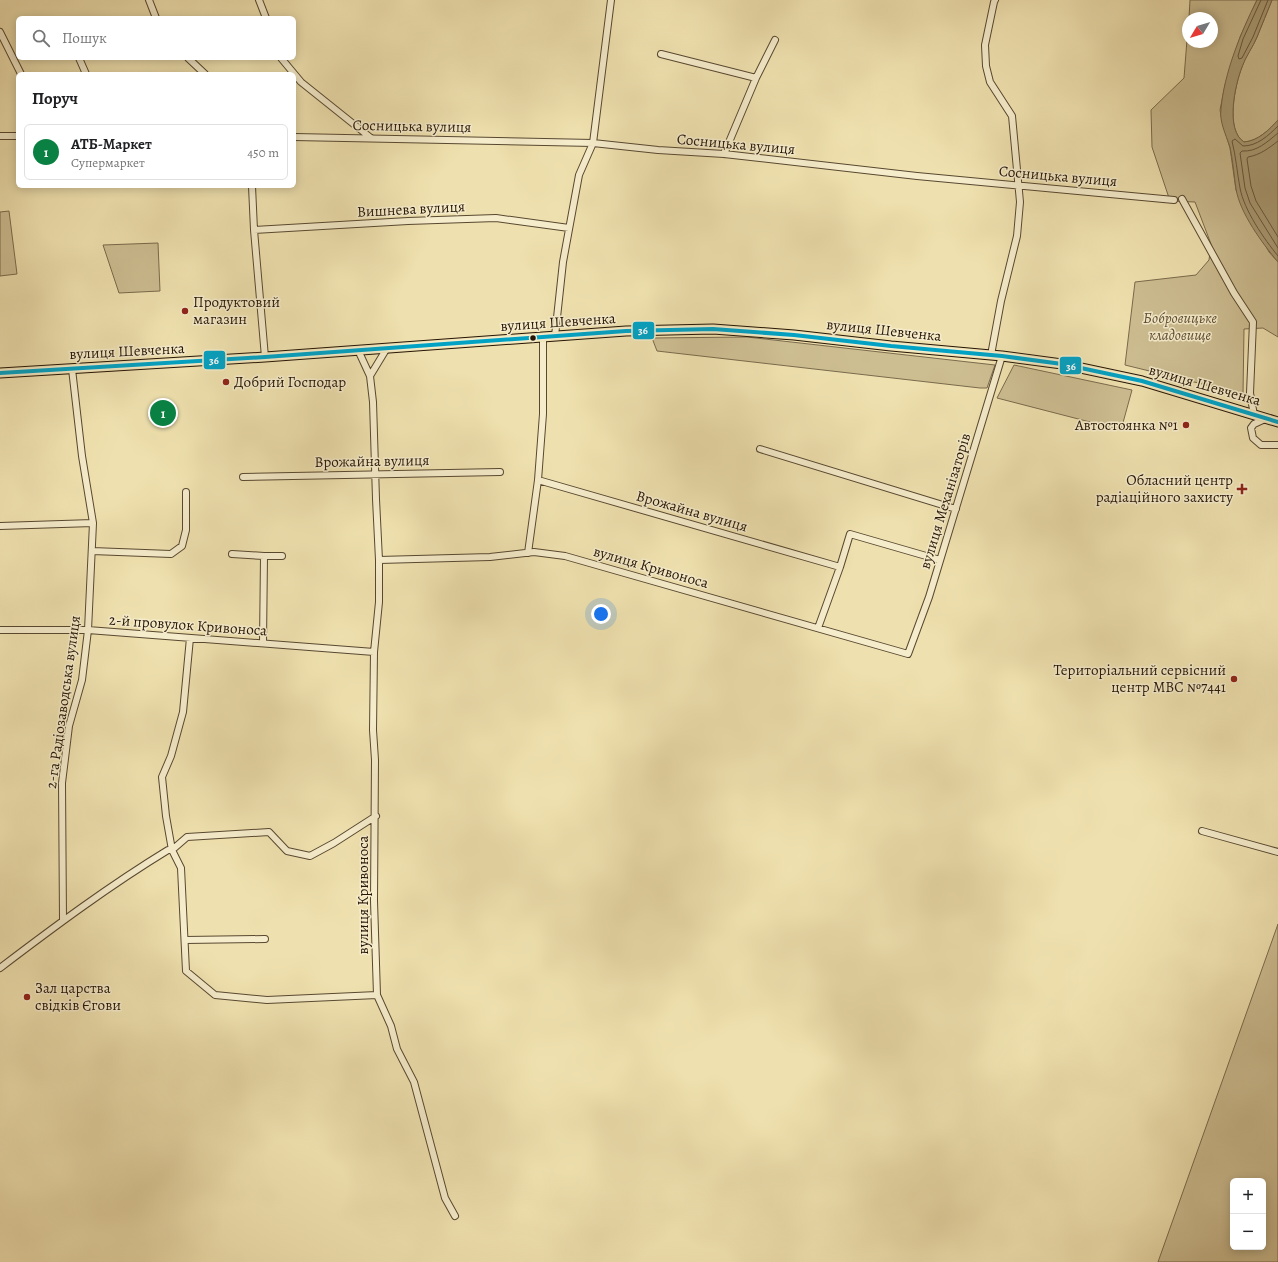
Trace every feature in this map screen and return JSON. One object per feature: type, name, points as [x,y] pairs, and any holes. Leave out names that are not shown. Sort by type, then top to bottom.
[{"type":"main road","name":"вулиця Шевченка","points":[[0,373],[265,357],[626,331],[713,329],[794,335],[891,346],[991,354],[1062,364],[1142,381],[1278,422]]},
{"type":"street","points":[[149,0],[155,16]]},
{"type":"street","points":[[259,0],[265,16]]},
{"type":"street","points":[[555,336],[563,262],[579,175],[593,144],[612,0]]},
{"type":"street","points":[[991,354],[1001,301],[1017,236],[1020,202],[1012,116],[990,82],[986,66],[985,45],[995,0]]},
{"type":"street","points":[[0,32],[20,72]]},
{"type":"street","points":[[724,154],[756,78],[775,40]]},
{"type":"street","points":[[661,54],[756,78]]},
{"type":"street","points":[[80,60],[85,72]]},
{"type":"street","points":[[190,60],[203,72]]},
{"type":"street","points":[[284,60],[293,72]]},
{"type":"street","points":[[296,76],[301,82],[371,138]]},
{"type":"street","points":[[0,136],[16,136]]},
{"type":"street","name":"Сосницька вулиця","points":[[296,138],[371,138],[593,144],[724,154],[917,176],[1174,200]]},
{"type":"street","points":[[252,188],[254,230],[265,357]]},
{"type":"street","points":[[1182,199],[1234,293],[1253,322],[1250,393],[1254,415]]},
{"type":"street","name":"Вишнева вулиця","points":[[254,230],[408,221],[496,218],[569,228]]},
{"type":"street","points":[[528,553],[538,480],[542,414],[543,337]]},
{"type":"street","points":[[370,376],[387,348]]},
{"type":"street","name":"вулиця Кривоноса","points":[[358,350],[370,376],[373,402],[379,560],[379,602],[374,652],[373,730],[376,816],[374,901],[377,995],[391,1026],[397,1049],[414,1082],[445,1198],[455,1216]]},
{"type":"street","name":"вулиця Механізаторів","points":[[908,654],[923,615],[1002,356]]},
{"type":"street","name":"2-га Радіозаводська вулиця","points":[[63,920],[62,783],[69,726],[82,680],[88,630],[93,523],[82,456],[72,369]]},
{"type":"street","points":[[1267,418],[1254,424],[1251,428],[1253,438],[1256,443],[1261,445],[1278,445]]},
{"type":"street","points":[[760,449],[956,509]]},
{"type":"street","name":"Врожайна вулиця","points":[[243,476],[500,472]]},
{"type":"street","name":"Врожайна вулиця","points":[[538,480],[840,567]]},
{"type":"street","points":[[92,551],[171,554],[182,546],[186,530],[186,492]]},
{"type":"street","points":[[0,526],[93,523]]},
{"type":"street","points":[[818,628],[850,534],[940,560]]},
{"type":"street","name":"вулиця Кривоноса","points":[[379,560],[490,557],[534,552],[565,556],[908,654]]},
{"type":"street","points":[[232,554],[282,556]]},
{"type":"street","points":[[263,644],[264,556]]},
{"type":"street","name":"2-й провулок Кривоноса","points":[[0,630],[88,630],[374,652]]},
{"type":"street","points":[[190,638],[183,712],[171,756],[162,777],[166,816],[172,850],[181,868],[186,971],[215,995],[267,1000],[377,995]]},
{"type":"street","points":[[0,968],[63,920],[134,870],[168,850],[172,850],[187,837],[269,832],[287,851],[310,856],[334,844],[376,816]]},
{"type":"street","points":[[1202,831],[1278,852]]},
{"type":"street","points":[[185,940],[264,939]]},
{"type":"green space","name":"Бобровицьке кладовище","points":[[1190,0],[1257,0],[1240,37],[1225,85],[1220,110],[1230,148],[1236,190],[1269,252],[1278,262],[1278,337],[1263,328],[1244,329],[1243,394],[1125,365],[1135,282],[1196,275],[1209,260],[1211,244],[1195,202],[1170,201],[1152,147],[1151,110],[1184,78],[1186,48],[1218,48],[1218,12],[1189,12]]},
{"type":"green space","points":[[1272,0],[1278,0],[1278,120],[1259,137],[1254,140],[1244,142],[1238,136],[1233,118],[1235,95],[1243,63],[1255,41]]},
{"type":"green space","points":[[9,211],[17,274],[0,276],[0,212]]},
{"type":"green space","points":[[158,243],[160,291],[119,293],[103,245]]},
{"type":"green space","points":[[747,337],[995,365],[987,388],[980,388],[657,351],[652,338]]},
{"type":"green space","points":[[1014,365],[1132,390],[1121,430],[997,398]]},
{"type":"green space","points":[[1278,924],[1278,1262],[1158,1262]]},
{"type":"water","points":[[1257,0],[1272,0],[1239,75],[1233,107],[1233,118],[1238,136],[1244,142],[1254,140],[1259,137],[1278,120],[1278,262],[1252,227],[1238,198],[1230,147],[1221,118],[1223,95],[1229,67],[1239,39]]},
{"type":"transit line","name":"36","points":[[0,373],[265,357],[626,331],[713,329],[794,335],[891,346],[1002,356],[1062,364],[1142,381],[1278,422]]},
{"type":"place","name":"Продуктовий магазин","points":[[185,311]]},
{"type":"place","name":"Добрий Господар","points":[[226,382]]},
{"type":"place","name":"АТБ-Маркет","points":[[163,413]]},
{"type":"place","name":"Автостоянка №1","points":[[1186,425]]},
{"type":"place","name":"Обласний центр радіаційного захисту","points":[[1242,489]]},
{"type":"place","name":"Територіальний сервісний центр МВС №7441","points":[[1234,679]]},
{"type":"place","name":"Зал царства свідків Єгови","points":[[27,997]]}]
